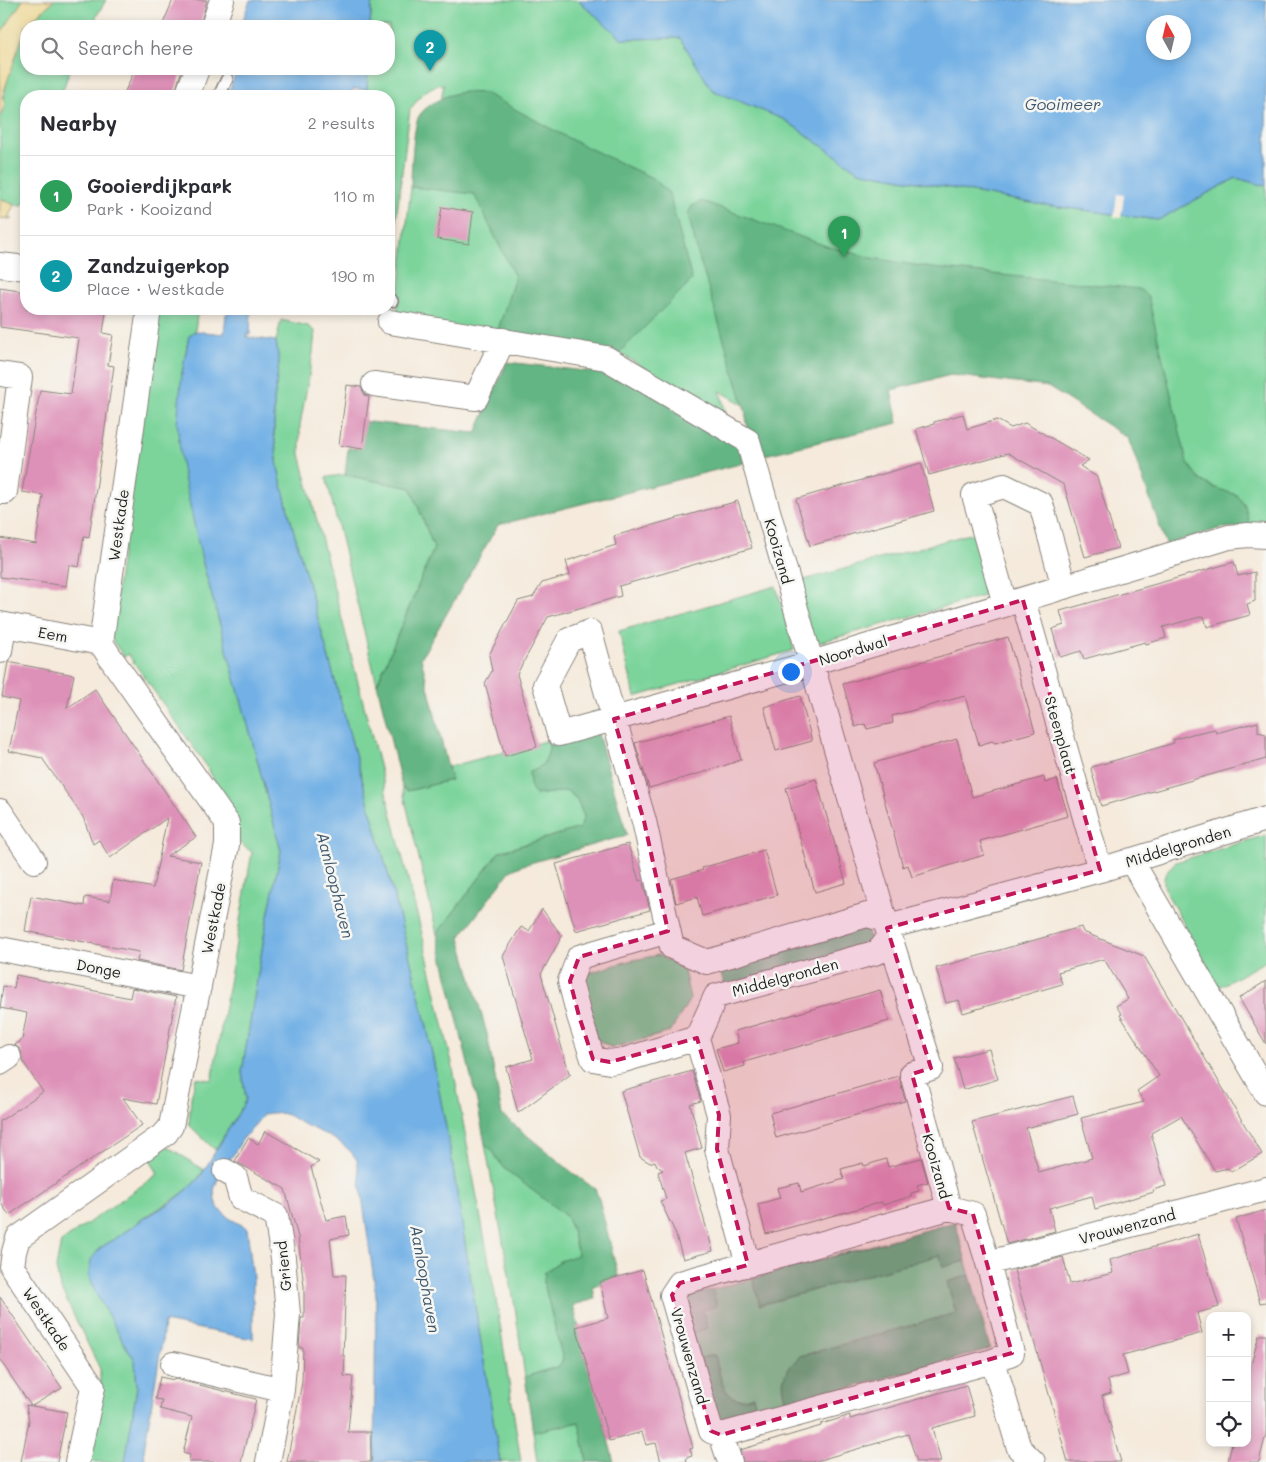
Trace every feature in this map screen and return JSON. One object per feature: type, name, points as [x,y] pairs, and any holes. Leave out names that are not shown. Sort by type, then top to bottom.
[{"type":"street","points":[[215,20],[222,0]]},
{"type":"street","points":[[189,90],[195,75]]},
{"type":"street","points":[[0,265],[20,267]]},
{"type":"street","name":"Kooizand","points":[[395,309],[503,340],[606,358],[748,441],[888,928],[931,1068],[912,1074],[949,1208],[973,1214],[1012,1353],[993,1361]]},
{"type":"street","name":"Westkade","points":[[77,1462],[92,1387],[12,1267],[7,1251],[18,1238],[166,1133],[171,1126],[228,845],[226,823],[101,643],[148,315]]},
{"type":"street","points":[[374,384],[476,398],[503,340]]},
{"type":"street","points":[[0,374],[20,377],[7,429],[5,492],[0,492]]},
{"type":"street","points":[[1014,602],[974,495],[1004,486],[1041,504],[1064,587]]},
{"type":"street","name":"Noordwal","points":[[707,962],[672,947],[644,822],[614,719],[812,663],[1229,537],[1266,536]]},
{"type":"street","name":"Steenplaat","points":[[1014,602],[1100,870]]},
{"type":"street","name":"Eem","points":[[0,651],[2,625],[101,643]]},
{"type":"street","points":[[0,812],[34,860]]},
{"type":"street","name":"Middelgronden","points":[[707,962],[867,915],[888,928],[1100,870],[1266,819]]},
{"type":"street","points":[[1131,860],[1266,1093]]},
{"type":"street","name":"Middelgronden","points":[[697,1038],[716,996],[878,952],[888,928]]},
{"type":"street","points":[[668,931],[578,957],[570,981],[593,1059],[610,1062],[624,1060],[697,1038],[719,1115],[717,1149],[748,1265]]},
{"type":"street","name":"Donge","points":[[0,949],[199,987]]},
{"type":"street","points":[[707,962],[716,996]]},
{"type":"street","name":"Griend","points":[[225,1171],[235,1177],[241,1198],[276,1216],[283,1258],[288,1314],[282,1390],[268,1462]]},
{"type":"street","name":"Vrouwenzand","points":[[988,1263],[1266,1189]]},
{"type":"street","name":"Vrouwenzand","points":[[730,1462],[721,1435],[711,1432],[672,1295],[680,1283],[949,1208]]},
{"type":"street","points":[[721,1435],[993,1361],[1019,1448],[1033,1462]]},
{"type":"street","points":[[173,1364],[282,1390]]},
{"type":"lane","points":[[222,90],[227,79]]},
{"type":"highlighted area","points":[[1023,600],[1100,870],[887,928],[931,1068],[912,1074],[949,1208],[973,1214],[1012,1353],[721,1435],[711,1431],[672,1295],[680,1283],[748,1265],[717,1149],[719,1115],[697,1038],[610,1062],[593,1059],[579,1016],[570,981],[579,957],[668,931],[644,821],[614,719]]},
{"type":"green space","points":[[0,0],[23,0],[0,35]]},
{"type":"green space","points":[[54,0],[106,0],[94,20],[33,20]]},
{"type":"green space","points":[[372,0],[578,0],[622,39],[680,38],[712,90],[785,120],[858,171],[1037,204],[1158,220],[1236,178],[1266,186],[1266,529],[1174,510],[1097,389],[941,353],[784,428],[720,391],[727,417],[619,353],[625,347],[503,316],[496,336],[396,319],[411,187],[429,189],[435,131],[444,84],[429,89],[420,96],[410,110],[395,227],[395,90],[367,90],[368,75],[395,75],[395,20],[370,20]]},
{"type":"green space","points":[[20,43],[20,75],[68,75],[63,90],[20,90],[20,205],[14,205],[0,198],[0,117],[5,104],[5,89]]},
{"type":"green space","points":[[463,92],[485,93],[572,140],[654,179],[669,193],[692,280],[619,353],[496,336],[515,277],[474,194],[411,187],[414,139],[419,116],[427,107],[438,100]]},
{"type":"green space","points":[[702,201],[826,246],[872,258],[933,268],[1139,289],[1148,296],[1187,462],[1200,480],[1213,487],[1237,495],[1245,506],[1250,527],[1222,528],[1166,544],[1128,438],[1048,387],[951,375],[891,390],[898,423],[761,456],[748,430],[745,410],[698,254],[688,214],[692,206]]},
{"type":"green space","points":[[157,315],[197,315],[195,331],[189,336],[182,373],[202,560],[281,851],[265,931],[242,1072],[246,1099],[215,1150],[189,1125],[191,1097],[196,1078],[212,1080],[252,852],[238,842],[238,830],[208,768],[128,654],[124,657],[110,637]]},
{"type":"green space","points":[[281,320],[308,326],[315,331],[300,425],[300,454],[423,938],[452,1063],[497,1305],[521,1462],[500,1462],[450,1149],[427,1027],[395,899],[278,468],[274,433],[274,401],[279,362],[276,341]]},
{"type":"green space","points":[[507,362],[619,375],[739,445],[744,463],[498,525],[421,658],[451,780],[408,791],[402,787],[377,684],[434,548],[411,488],[345,475],[348,448],[356,449],[359,421],[476,433]]},
{"type":"green space","points":[[345,475],[411,488],[434,548],[377,684],[326,477]]},
{"type":"green space","points":[[973,533],[990,594],[814,644],[797,582]]},
{"type":"green space","points":[[776,586],[794,650],[635,697],[619,631]]},
{"type":"green space","points":[[596,727],[627,835],[523,865],[510,871],[460,937],[487,1034],[502,1115],[595,1189],[599,1199],[619,1279],[593,1287],[595,1299],[573,1305],[614,1462],[587,1462],[579,1422],[533,1432],[525,1377],[559,1366],[563,1360],[544,1283],[545,1272],[560,1261],[578,1255],[572,1230],[566,1216],[506,1170],[493,1151],[485,1144],[477,1102],[437,934],[499,852],[580,828],[584,817],[577,799],[567,791],[535,795],[530,785],[529,772],[539,768],[545,760],[549,740]]},
{"type":"green space","points":[[549,740],[547,757],[536,770],[535,795],[567,791],[577,799],[584,817],[580,828],[499,852],[437,934],[402,787],[408,791],[450,780],[448,767]]},
{"type":"green space","points":[[1266,835],[1266,961],[1219,987],[1166,892],[1165,875],[1176,862]]},
{"type":"green space","points":[[866,925],[872,948],[725,987],[719,968]]},
{"type":"green space","points":[[659,955],[684,970],[690,999],[670,1032],[612,1048],[596,1039],[582,978],[586,974],[629,961]]},
{"type":"green space","points":[[485,1144],[493,1151],[498,1160],[566,1216],[572,1230],[578,1256],[560,1261],[545,1272],[544,1283],[563,1360],[559,1366],[525,1377],[515,1307]]},
{"type":"green space","points":[[167,1146],[204,1170],[184,1192],[100,1248],[111,1320],[135,1360],[137,1387],[125,1462],[85,1462],[100,1386],[100,1369],[60,1287],[56,1268],[61,1242],[158,1174],[150,1159]]},
{"type":"green space","points":[[955,1222],[990,1349],[718,1424],[683,1298]]},
{"type":"green space","points":[[955,1222],[966,1261],[943,1267],[940,1255],[760,1305],[753,1279]]},
{"type":"green space","points":[[970,1275],[990,1349],[788,1405],[783,1383],[784,1378],[789,1368],[800,1356],[956,1313],[947,1282]]},
{"type":"green space","points":[[713,1290],[717,1306],[702,1310],[708,1328],[693,1333],[683,1298]]},
{"type":"green space","points":[[715,1355],[725,1389],[734,1398],[743,1399],[753,1396],[758,1413],[718,1424],[700,1358]]},
{"type":"green space","points":[[580,1422],[587,1462],[537,1462],[533,1432]]},
{"type":"sand","points":[[23,0],[54,0],[32,20],[20,20],[20,44],[5,88],[3,99],[5,104],[0,117],[0,35]]},
{"type":"sand","points":[[0,198],[14,205],[8,218],[12,219],[0,218]]},
{"type":"water","points":[[250,0],[372,0],[370,20],[243,20]]},
{"type":"water","name":"Gooimeer","points":[[578,0],[1266,0],[1266,186],[1236,178],[1158,220],[1037,204],[858,171],[785,120],[712,90],[680,38],[622,39]]},
{"type":"water","points":[[235,75],[368,75],[367,90],[229,90]]},
{"type":"water","name":"Aanloophaven","points":[[226,315],[251,315],[250,335],[247,334],[247,337],[276,341],[279,362],[274,401],[274,433],[278,468],[395,899],[427,1027],[450,1149],[500,1462],[374,1462],[376,1295],[357,1160],[339,1142],[288,1115],[276,1113],[264,1114],[242,1140],[217,1181],[214,1190],[215,1201],[219,1209],[229,1218],[247,1228],[253,1278],[253,1339],[164,1322],[144,1450],[145,1462],[125,1462],[137,1387],[135,1360],[95,1292],[89,1275],[91,1260],[100,1248],[172,1202],[200,1177],[246,1099],[242,1072],[265,931],[281,851],[202,560],[182,469],[177,423],[182,373],[189,336],[195,331],[224,334]]},
{"type":"pier","points":[[1117,194],[1124,195],[1121,218],[1114,217]]},
{"type":"building","points":[[173,0],[207,0],[202,20],[165,20]]},
{"type":"building","points":[[132,75],[180,75],[176,90],[126,90]]},
{"type":"building","points":[[442,207],[473,212],[469,244],[437,239]]},
{"type":"building","points":[[0,288],[20,291],[20,315],[106,315],[103,333],[113,335],[108,365],[114,366],[89,537],[84,536],[79,567],[69,565],[66,586],[0,577],[0,538],[36,544],[43,495],[22,492],[40,390],[71,394],[79,338],[0,327]]},
{"type":"building","points":[[347,385],[361,387],[365,395],[369,397],[362,449],[339,445]]},
{"type":"building","points":[[963,414],[967,429],[997,420],[1011,428],[1025,423],[1089,460],[1080,466],[1097,477],[1118,548],[1085,557],[1064,485],[1008,453],[929,475],[916,429]]},
{"type":"building","points":[[921,463],[934,511],[810,546],[796,499]]},
{"type":"building","points":[[738,501],[752,548],[619,586],[621,596],[548,617],[517,674],[537,747],[505,756],[485,683],[492,671],[489,655],[518,601],[533,597],[542,583],[570,575],[566,561],[616,545],[614,536]]},
{"type":"building","points":[[1234,562],[1238,576],[1255,572],[1255,601],[1247,604],[1250,615],[1207,627],[1204,616],[1163,627],[1166,638],[1146,644],[1145,642],[1084,659],[1081,651],[1060,657],[1052,629],[1064,625],[1060,611]]},
{"type":"building","points":[[1008,637],[1035,732],[995,743],[992,741],[979,745],[965,696],[892,716],[893,723],[867,729],[865,724],[855,727],[843,684]]},
{"type":"building","points":[[8,662],[74,675],[67,708],[95,689],[196,837],[167,856],[201,862],[181,970],[137,961],[139,952],[25,931],[31,896],[84,906],[85,897],[110,901],[113,880],[153,888],[167,818],[110,858],[99,840],[93,844],[83,817],[42,758],[9,751],[19,701],[2,697]]},
{"type":"building","points":[[800,696],[812,741],[776,751],[764,707]]},
{"type":"building","points":[[729,716],[741,760],[649,788],[635,743]]},
{"type":"building","points":[[1258,722],[1258,732],[1266,734],[1266,759],[1101,806],[1092,767],[1174,743],[1173,740],[1192,734],[1215,729],[1216,733]]},
{"type":"building","points":[[957,739],[972,797],[1044,777],[1045,783],[1057,779],[1068,816],[980,841],[984,855],[912,877],[908,865],[903,867],[874,763]]},
{"type":"building","points":[[816,779],[846,883],[815,892],[786,788]]},
{"type":"building","points":[[628,844],[639,881],[642,880],[650,910],[576,931],[556,864]]},
{"type":"building","points":[[764,850],[777,895],[702,916],[697,897],[676,903],[671,879]]},
{"type":"building","points":[[542,909],[562,936],[541,974],[569,1073],[571,1074],[518,1113],[506,1067],[533,1059],[503,956],[521,927],[529,931]]},
{"type":"building","points":[[1081,927],[1083,932],[1144,956],[1262,1154],[1231,1172],[1228,1168],[1215,1171],[1181,1116],[1151,1133],[1166,1186],[1153,1190],[1154,1192],[1095,1209],[1092,1196],[1049,1208],[1055,1231],[1007,1244],[972,1122],[1073,1096],[1078,1114],[1026,1128],[1039,1173],[1092,1158],[1081,1118],[1144,1102],[1137,1091],[1159,1076],[1120,1015],[1122,1014],[1116,1006],[1128,999],[1104,959],[1058,972],[1062,984],[963,1013],[959,1000],[946,1003],[936,968]]},
{"type":"building","points":[[16,975],[130,998],[132,988],[176,997],[156,1104],[123,1098],[142,1125],[9,1215],[0,1202],[0,1121],[43,1092],[22,1060],[21,1050],[15,1045],[22,1040],[27,1013],[0,1008],[3,986],[14,988]]},
{"type":"building","points":[[1266,981],[1266,1044],[1239,998]]},
{"type":"building","points":[[880,990],[889,1021],[744,1062],[745,1066],[723,1072],[716,1049],[738,1043],[735,1031]]},
{"type":"building","points":[[989,1049],[998,1079],[963,1090],[954,1058]]},
{"type":"building","points":[[692,1071],[701,1101],[690,1104],[702,1148],[685,1153],[713,1251],[683,1259],[675,1232],[660,1201],[666,1199],[658,1172],[663,1170],[657,1166],[655,1161],[650,1163],[640,1157],[621,1091]]},
{"type":"building","points":[[899,1076],[905,1101],[776,1138],[770,1113]]},
{"type":"building","points":[[265,1131],[319,1162],[311,1167],[326,1220],[346,1216],[349,1235],[330,1239],[334,1275],[346,1275],[344,1376],[353,1377],[348,1432],[371,1432],[371,1462],[287,1462],[302,1382],[303,1348],[299,1348],[301,1318],[304,1318],[304,1286],[298,1237],[285,1189],[235,1161],[248,1138],[258,1144]]},
{"type":"building","points":[[921,1158],[928,1182],[917,1185],[919,1191],[911,1193],[912,1196],[883,1205],[882,1202],[766,1234],[758,1204],[780,1198],[777,1188],[799,1183],[801,1192],[844,1179],[841,1169],[863,1163],[864,1166],[886,1159],[888,1167]]},
{"type":"building","points":[[1266,1210],[1266,1302],[1260,1303],[1236,1219]]},
{"type":"building","points":[[1198,1234],[1219,1307],[1197,1313],[1202,1333],[1123,1355],[1128,1374],[1108,1380],[1111,1393],[1102,1396],[1121,1462],[1068,1462],[1014,1270],[1063,1257],[1070,1284],[1113,1273],[1110,1260]]},
{"type":"building","points":[[643,1270],[693,1448],[690,1449],[692,1456],[686,1458],[687,1462],[661,1462],[656,1443],[646,1445],[642,1432],[609,1441],[576,1327],[608,1318],[600,1282]]},
{"type":"building","points":[[0,1297],[62,1388],[32,1406],[67,1412],[57,1462],[21,1462],[29,1421],[26,1405],[31,1406],[0,1360]]},
{"type":"building","points":[[1259,1335],[1266,1335],[1266,1434],[1259,1462],[1228,1462],[1231,1447],[1251,1447],[1251,1365]]},
{"type":"building","points":[[160,1377],[256,1399],[241,1462],[189,1462],[190,1455],[183,1453],[192,1417],[160,1409],[162,1400],[155,1399]]},
{"type":"building","points":[[966,1385],[975,1416],[932,1428],[941,1462],[917,1462],[908,1434],[813,1462],[743,1462],[740,1450],[821,1426],[821,1424],[850,1415],[850,1419]]},
{"type":"place","name":"Zandzuigerkop","points":[[430,71]]},
{"type":"place","name":"Gooierdijkpark","points":[[844,257]]}]
